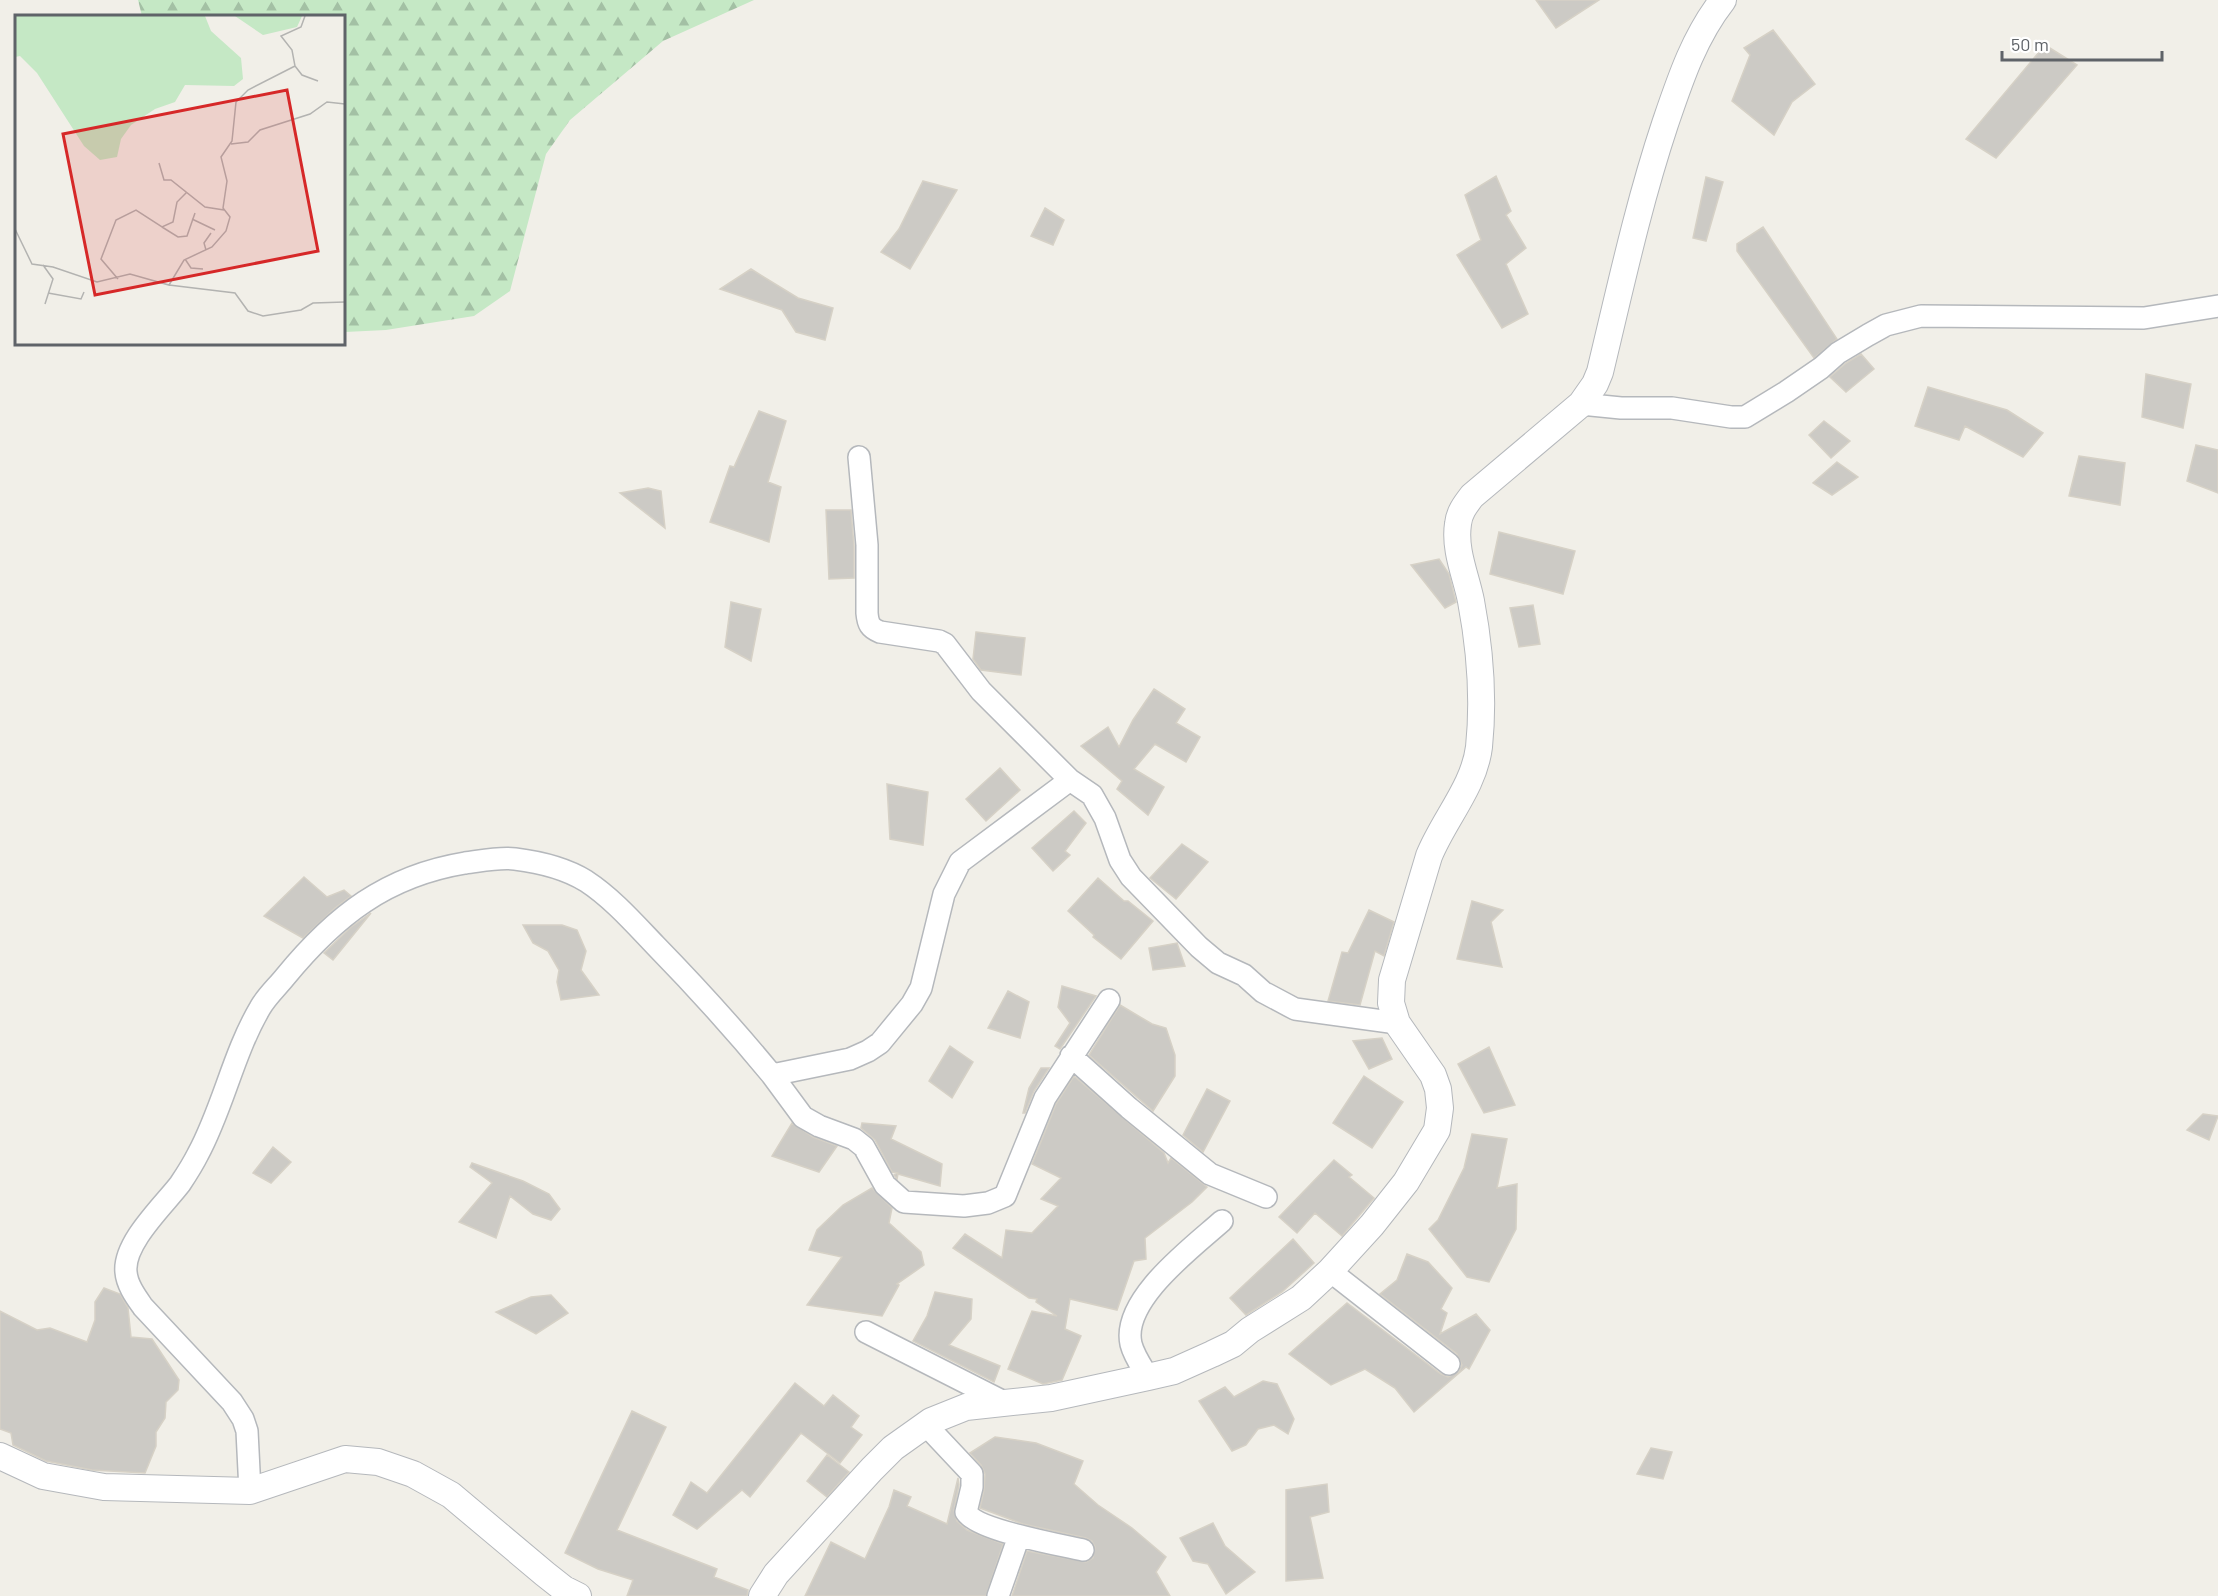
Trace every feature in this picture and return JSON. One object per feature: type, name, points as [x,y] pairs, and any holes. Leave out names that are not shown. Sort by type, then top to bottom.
[{"type":"street","points":[[762,1596],[776,1574],[872,1469],[893,1448],[925,1424],[966,1407],[1051,1398],[1174,1371],[1233,1344],[1250,1330],[1301,1298],[1330,1271],[1372,1225],[1406,1182],[1437,1130],[1440,1108],[1438,1089],[1433,1075],[1397,1023],[1391,1003],[1392,980],[1430,856],[1436,840],[1469,782],[1478,750],[1481,676],[1471,601],[1460,558],[1458,525],[1461,511],[1482,486],[1581,404],[1595,384],[1600,372],[1649,170],[1682,74],[1709,18],[1723,0]]},
{"type":"street","points":[[1581,404],[1621,408],[1672,408],[1745,417],[1786,393],[1854,343],[1886,325],[1902,320],[1922,316],[2144,318],[2218,306]]},
{"type":"street","points":[[859,458],[867,545],[869,625],[880,632],[945,644],[981,691],[1070,780],[1092,795],[1105,818],[1120,860],[1131,877],[1199,947],[1218,963],[1244,975],[1263,992],[1295,1009],[1397,1023]]},
{"type":"street","points":[[772,1075],[850,1059],[880,1043],[912,1004],[921,988],[944,894],[960,862],[1070,780]]},
{"type":"street","points":[[250,1491],[247,1431],[243,1419],[225,1395],[144,1307],[131,1289],[126,1272],[128,1260],[134,1244],[149,1220],[180,1184],[198,1154],[261,1006],[299,959],[343,916],[363,901],[401,882],[444,867],[513,859],[555,866],[585,881],[614,903],[692,983],[742,1038],[803,1116],[819,1126],[854,1138],[864,1147],[885,1185],[904,1202],[964,1206],[988,1203],[1005,1196],[1045,1098],[1109,1000]]},
{"type":"street","points":[[1071,1056],[1129,1108],[1210,1174],[1266,1197]]},
{"type":"street","points":[[1148,1377],[1131,1346],[1132,1318],[1138,1306],[1178,1261],[1222,1221]]},
{"type":"street","points":[[1330,1271],[1449,1364]]},
{"type":"street","points":[[866,1332],[1004,1402]]},
{"type":"street","points":[[925,1424],[972,1474],[972,1487],[966,1512],[968,1516],[1019,1536],[1083,1550]]},
{"type":"street","points":[[0,1456],[43,1476],[104,1487],[250,1491],[345,1459],[378,1462],[413,1474],[451,1495],[545,1574],[564,1589],[578,1596]]},
{"type":"street","points":[[998,1596],[1019,1536]]},
{"type":"green space","points":[[138,0],[754,0],[663,41],[570,120],[546,154],[510,291],[474,316],[386,330],[345,332],[345,15],[142,15]]},
{"type":"building","points":[[1536,0],[1599,0],[1556,28]]},
{"type":"building","points":[[1773,30],[1815,84],[1792,102],[1774,135],[1732,101],[1750,55],[1744,48]]},
{"type":"building","points":[[2045,45],[2077,65],[1996,158],[1966,139]]},
{"type":"building","points":[[1496,176],[1511,211],[1506,215],[1526,248],[1506,264],[1528,314],[1502,328],[1457,255],[1481,240],[1465,195]]},
{"type":"building","points":[[1706,177],[1723,182],[1706,241],[1693,238]]},
{"type":"building","points":[[923,181],[957,190],[910,269],[881,252],[899,229]]},
{"type":"building","points":[[1045,208],[1064,220],[1053,245],[1031,236]]},
{"type":"building","points":[[1763,227],[1837,339],[1814,358],[1737,251],[1737,244]]},
{"type":"building","points":[[751,269],[798,298],[833,308],[825,340],[796,332],[782,310],[720,289]]},
{"type":"building","points":[[1861,354],[1874,369],[1846,392],[1830,377]]},
{"type":"building","points":[[2146,374],[2191,384],[2183,428],[2142,417]]},
{"type":"building","points":[[1928,387],[2007,410],[2043,433],[2023,457],[1965,426],[1959,440],[1915,426]]},
{"type":"building","points":[[759,411],[786,421],[768,482],[781,487],[769,542],[710,522],[730,466],[734,467]]},
{"type":"building","points":[[1824,421],[1850,441],[1831,458],[1809,435]]},
{"type":"building","points":[[2196,445],[2218,450],[2218,493],[2187,481]]},
{"type":"building","points":[[2079,456],[2125,463],[2120,505],[2069,496]]},
{"type":"building","points":[[1837,462],[1858,477],[1832,495],[1813,483]]},
{"type":"building","points":[[648,488],[661,491],[665,528],[620,493]]},
{"type":"building","points":[[826,510],[851,510],[854,578],[829,579]]},
{"type":"building","points":[[1499,532],[1575,551],[1563,594],[1490,574]]},
{"type":"building","points":[[1439,559],[1449,574],[1456,602],[1445,608],[1411,565]]},
{"type":"building","points":[[731,602],[761,609],[751,661],[725,647]]},
{"type":"building","points":[[1533,605],[1540,644],[1519,647],[1510,608]]},
{"type":"building","points":[[976,632],[1025,638],[1021,675],[981,670],[973,659]]},
{"type":"building","points":[[1154,689],[1185,709],[1176,723],[1200,737],[1186,762],[1155,744],[1134,769],[1164,787],[1148,815],[1117,789],[1122,781],[1081,746],[1108,727],[1119,747],[1133,720]]},
{"type":"building","points":[[1000,768],[1020,790],[986,821],[966,799]]},
{"type":"building","points":[[887,784],[928,792],[923,845],[890,839]]},
{"type":"building","points":[[1074,811],[1086,823],[1065,851],[1070,855],[1053,871],[1032,848]]},
{"type":"building","points":[[1182,844],[1208,862],[1176,899],[1150,878]]},
{"type":"building","points":[[304,877],[327,897],[344,890],[351,896],[303,938],[264,916]]},
{"type":"building","points":[[1098,878],[1124,901],[1128,901],[1153,921],[1121,959],[1093,937],[1094,935],[1068,911]]},
{"type":"building","points":[[1472,901],[1503,910],[1491,922],[1502,967],[1457,959]]},
{"type":"building","points":[[1369,910],[1394,922],[1384,956],[1375,951],[1360,1005],[1328,1001],[1342,952],[1348,953]]},
{"type":"building","points":[[371,913],[333,960],[324,953],[351,927]]},
{"type":"building","points":[[523,925],[562,925],[577,930],[586,951],[581,970],[599,995],[561,1000],[557,982],[559,970],[548,951],[533,943]]},
{"type":"building","points":[[1177,943],[1185,966],[1153,970],[1149,948]]},
{"type":"building","points":[[1062,986],[1096,996],[1060,1049],[1055,1046],[1070,1023],[1058,1007]]},
{"type":"building","points":[[1008,991],[1029,1002],[1020,1038],[988,1028]]},
{"type":"building","points":[[1120,1005],[1152,1024],[1166,1028],[1175,1055],[1175,1076],[1153,1111],[1089,1055]]},
{"type":"building","points":[[1382,1038],[1392,1059],[1369,1069],[1353,1041]]},
{"type":"building","points":[[950,1046],[973,1062],[952,1098],[929,1081]]},
{"type":"building","points":[[1489,1047],[1515,1105],[1484,1113],[1458,1064]]},
{"type":"building","points":[[1041,1068],[1049,1068],[1023,1113],[1029,1088]]},
{"type":"building","points":[[1074,1076],[1164,1153],[1168,1163],[1171,1158],[1207,1187],[1192,1202],[1145,1238],[1146,1259],[1134,1261],[1117,1310],[1070,1299],[1065,1329],[1081,1336],[1062,1380],[1043,1384],[1008,1369],[1032,1311],[1057,1316],[1036,1302],[1037,1299],[1029,1298],[953,1248],[965,1234],[1002,1258],[1006,1230],[1032,1233],[1058,1206],[1041,1199],[1061,1178],[1032,1164],[1056,1104]]},
{"type":"building","points":[[1364,1076],[1403,1102],[1372,1148],[1333,1123]]},
{"type":"building","points":[[1207,1089],[1230,1101],[1203,1152],[1183,1135]]},
{"type":"building","points":[[2203,1114],[2218,1116],[2209,1140],[2187,1130]]},
{"type":"building","points":[[792,1123],[813,1137],[837,1146],[819,1172],[772,1156]]},
{"type":"building","points":[[862,1123],[896,1126],[891,1139],[942,1164],[940,1186],[898,1174],[897,1179],[894,1175],[897,1173],[892,1172],[875,1140],[861,1128]]},
{"type":"building","points":[[1472,1134],[1507,1139],[1497,1188],[1517,1184],[1516,1229],[1489,1282],[1467,1277],[1429,1229],[1438,1220],[1464,1168]]},
{"type":"building","points":[[273,1147],[291,1162],[271,1183],[253,1173]]},
{"type":"building","points":[[1334,1160],[1352,1175],[1349,1177],[1374,1198],[1342,1236],[1315,1213],[1297,1233],[1279,1217]]},
{"type":"building","points":[[472,1163],[523,1181],[549,1194],[560,1209],[551,1220],[533,1214],[510,1196],[496,1238],[459,1222],[492,1183],[470,1167]]},
{"type":"building","points":[[872,1188],[892,1208],[889,1223],[921,1252],[924,1265],[897,1284],[899,1285],[882,1316],[807,1305],[842,1257],[809,1250],[817,1230],[843,1205]]},
{"type":"building","points":[[1293,1239],[1314,1263],[1282,1292],[1246,1315],[1230,1298]]},
{"type":"building","points":[[1407,1254],[1428,1262],[1452,1288],[1441,1309],[1447,1313],[1440,1334],[1476,1314],[1490,1330],[1469,1369],[1466,1367],[1414,1412],[1395,1388],[1365,1369],[1331,1385],[1289,1354],[1347,1303],[1441,1374],[1448,1377],[1459,1372],[1462,1365],[1457,1354],[1380,1294],[1397,1280]]},
{"type":"building","points":[[104,1288],[120,1294],[128,1308],[131,1337],[152,1339],[179,1380],[178,1390],[166,1402],[165,1418],[156,1432],[156,1446],[145,1473],[92,1470],[46,1461],[13,1445],[11,1433],[0,1429],[0,1311],[37,1330],[50,1328],[87,1342],[95,1320],[95,1302]]},
{"type":"building","points":[[935,1292],[972,1299],[971,1319],[949,1345],[1000,1366],[994,1382],[913,1341],[927,1316]]},
{"type":"building","points":[[551,1295],[568,1313],[536,1334],[496,1312],[531,1297]]},
{"type":"building","points":[[1263,1381],[1277,1384],[1294,1419],[1288,1434],[1274,1425],[1258,1429],[1246,1445],[1232,1451],[1199,1401],[1225,1387],[1234,1397]]},
{"type":"building","points":[[795,1383],[824,1406],[833,1395],[859,1416],[851,1427],[862,1435],[840,1463],[801,1433],[750,1497],[742,1490],[697,1529],[673,1515],[691,1482],[707,1493]]},
{"type":"building","points":[[632,1411],[666,1427],[617,1530],[717,1569],[714,1577],[748,1590],[747,1596],[627,1596],[633,1580],[598,1569],[565,1553]]},
{"type":"building","points":[[995,1437],[1036,1443],[1083,1461],[1074,1484],[1166,1557],[1156,1572],[1170,1596],[1012,1596],[1027,1551],[1086,1562],[1093,1558],[1095,1547],[1092,1541],[1086,1538],[1023,1524],[980,1508],[985,1474],[981,1465],[970,1453]]},
{"type":"building","points":[[1651,1448],[1672,1452],[1663,1479],[1637,1474]]},
{"type":"building","points":[[827,1455],[849,1472],[827,1497],[807,1481]]},
{"type":"building","points":[[958,1478],[959,1485],[954,1510],[957,1521],[967,1530],[1003,1544],[986,1596],[805,1596],[831,1542],[865,1559],[889,1507],[894,1490],[911,1497],[907,1506],[947,1524]]},
{"type":"building","points":[[1327,1484],[1329,1512],[1310,1517],[1323,1578],[1286,1581],[1286,1490]]},
{"type":"building","points":[[1213,1523],[1225,1546],[1255,1572],[1226,1594],[1208,1564],[1193,1561],[1180,1538]]}]
